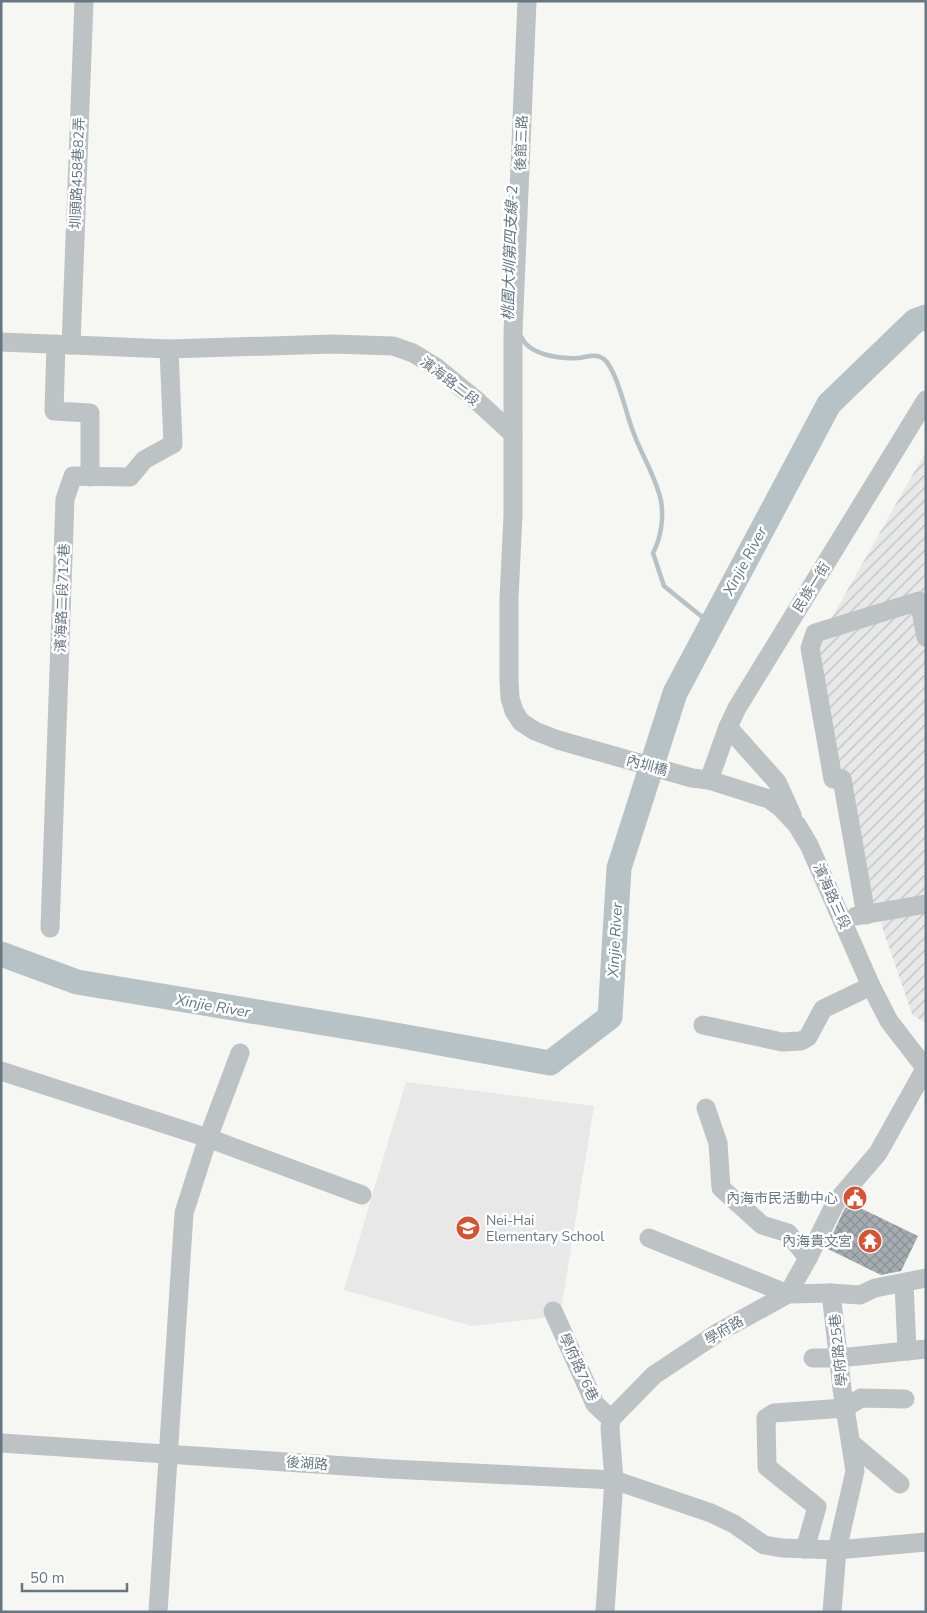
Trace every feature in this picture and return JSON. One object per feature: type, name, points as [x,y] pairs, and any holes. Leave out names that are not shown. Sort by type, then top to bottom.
[{"type":"street","name":"圳頭路458巷82弄","points":[[84,1],[63,345],[54,411],[90,413],[90,477]]},
{"type":"street","name":"後館三路","points":[[513,434],[513,333],[527,1]]},
{"type":"street","name":"濱海路二段","points":[[1,342],[169,349],[333,344],[392,346],[413,353],[436,367],[513,434]]},
{"type":"street","name":"濱海路二段712巷","points":[[50,928],[65,499],[73,476],[130,477],[144,460],[173,444],[169,349]]},
{"type":"street","name":"民族一街","points":[[700,779],[737,708],[926,400]]},
{"type":"street","name":"內圳橋","points":[[513,434],[514,515],[510,598],[510,698],[514,711],[521,722],[535,731],[558,740],[700,779]]},
{"type":"street","points":[[866,915],[842,779],[833,779],[810,648],[815,633],[919,601],[926,637]]},
{"type":"street","points":[[728,727],[777,782],[797,825]]},
{"type":"street","name":"濱海路三段","points":[[700,779],[769,798],[797,825],[809,845],[870,986],[889,1021],[926,1069]]},
{"type":"street","points":[[842,919],[926,904]]},
{"type":"street","points":[[703,1025],[782,1042],[801,1041],[808,1037],[823,1009],[870,986]]},
{"type":"street","points":[[158,1612],[184,1213],[208,1138],[240,1053]]},
{"type":"street","points":[[788,1294],[836,1202],[878,1152],[926,1069]]},
{"type":"street","points":[[1,1071],[208,1138],[362,1195]]},
{"type":"street","points":[[706,1108],[718,1143],[721,1188],[762,1225],[788,1233],[808,1258]]},
{"type":"street","points":[[648,1238],[788,1294],[831,1292],[860,1295],[875,1288],[904,1284],[926,1278]]},
{"type":"street","points":[[904,1284],[907,1351]]},
{"type":"street","name":"學府路25巷","points":[[831,1292],[845,1408],[855,1471],[837,1550],[832,1612]]},
{"type":"street","name":"學府路","points":[[612,1419],[654,1375],[719,1332],[788,1294]]},
{"type":"street","name":"學府路76巷","points":[[553,1311],[595,1404],[612,1419]]},
{"type":"street","points":[[813,1358],[839,1358],[926,1349]]},
{"type":"street","points":[[805,1549],[817,1507],[767,1467],[766,1418],[774,1413],[845,1408],[861,1398],[905,1399]]},
{"type":"street","points":[[605,1612],[614,1480],[610,1428],[612,1419]]},
{"type":"street","name":"後湖路","points":[[1,1443],[391,1470],[614,1480],[711,1513],[734,1524],[764,1545],[782,1548],[837,1550],[926,1542]]},
{"type":"street","points":[[851,1443],[900,1484]]},
{"type":"shaded area","points":[[926,451],[926,1024],[912,1014],[857,854],[813,651]]},
{"type":"shaded area","name":"Nei-Hai Elementary School","points":[[406,1082],[594,1106],[560,1316],[472,1326],[344,1290]]},
{"type":"building","name":"內海貴文宮","points":[[850,1203],[918,1236],[901,1271],[881,1275],[826,1248],[845,1208]]},
{"type":"waterway","name":"Xinjie River","points":[[1,954],[77,982],[390,1034],[550,1063],[610,1017],[619,868],[675,693],[829,404],[915,321],[926,317]]},
{"type":"waterway","name":"桃園大圳第四支線-2","points":[[521,336],[530,348],[537,352],[571,358],[598,356],[609,365],[618,383],[631,426],[656,484],[661,501],[661,528],[653,553],[664,586],[701,616]]},
{"type":"place","name":"內海市民活動中心","points":[[855,1198]]},
{"type":"place","name":"Nei-Hai Elementary School","points":[[468,1228]]},
{"type":"place","name":"內海貴文宮","points":[[870,1241]]}]
